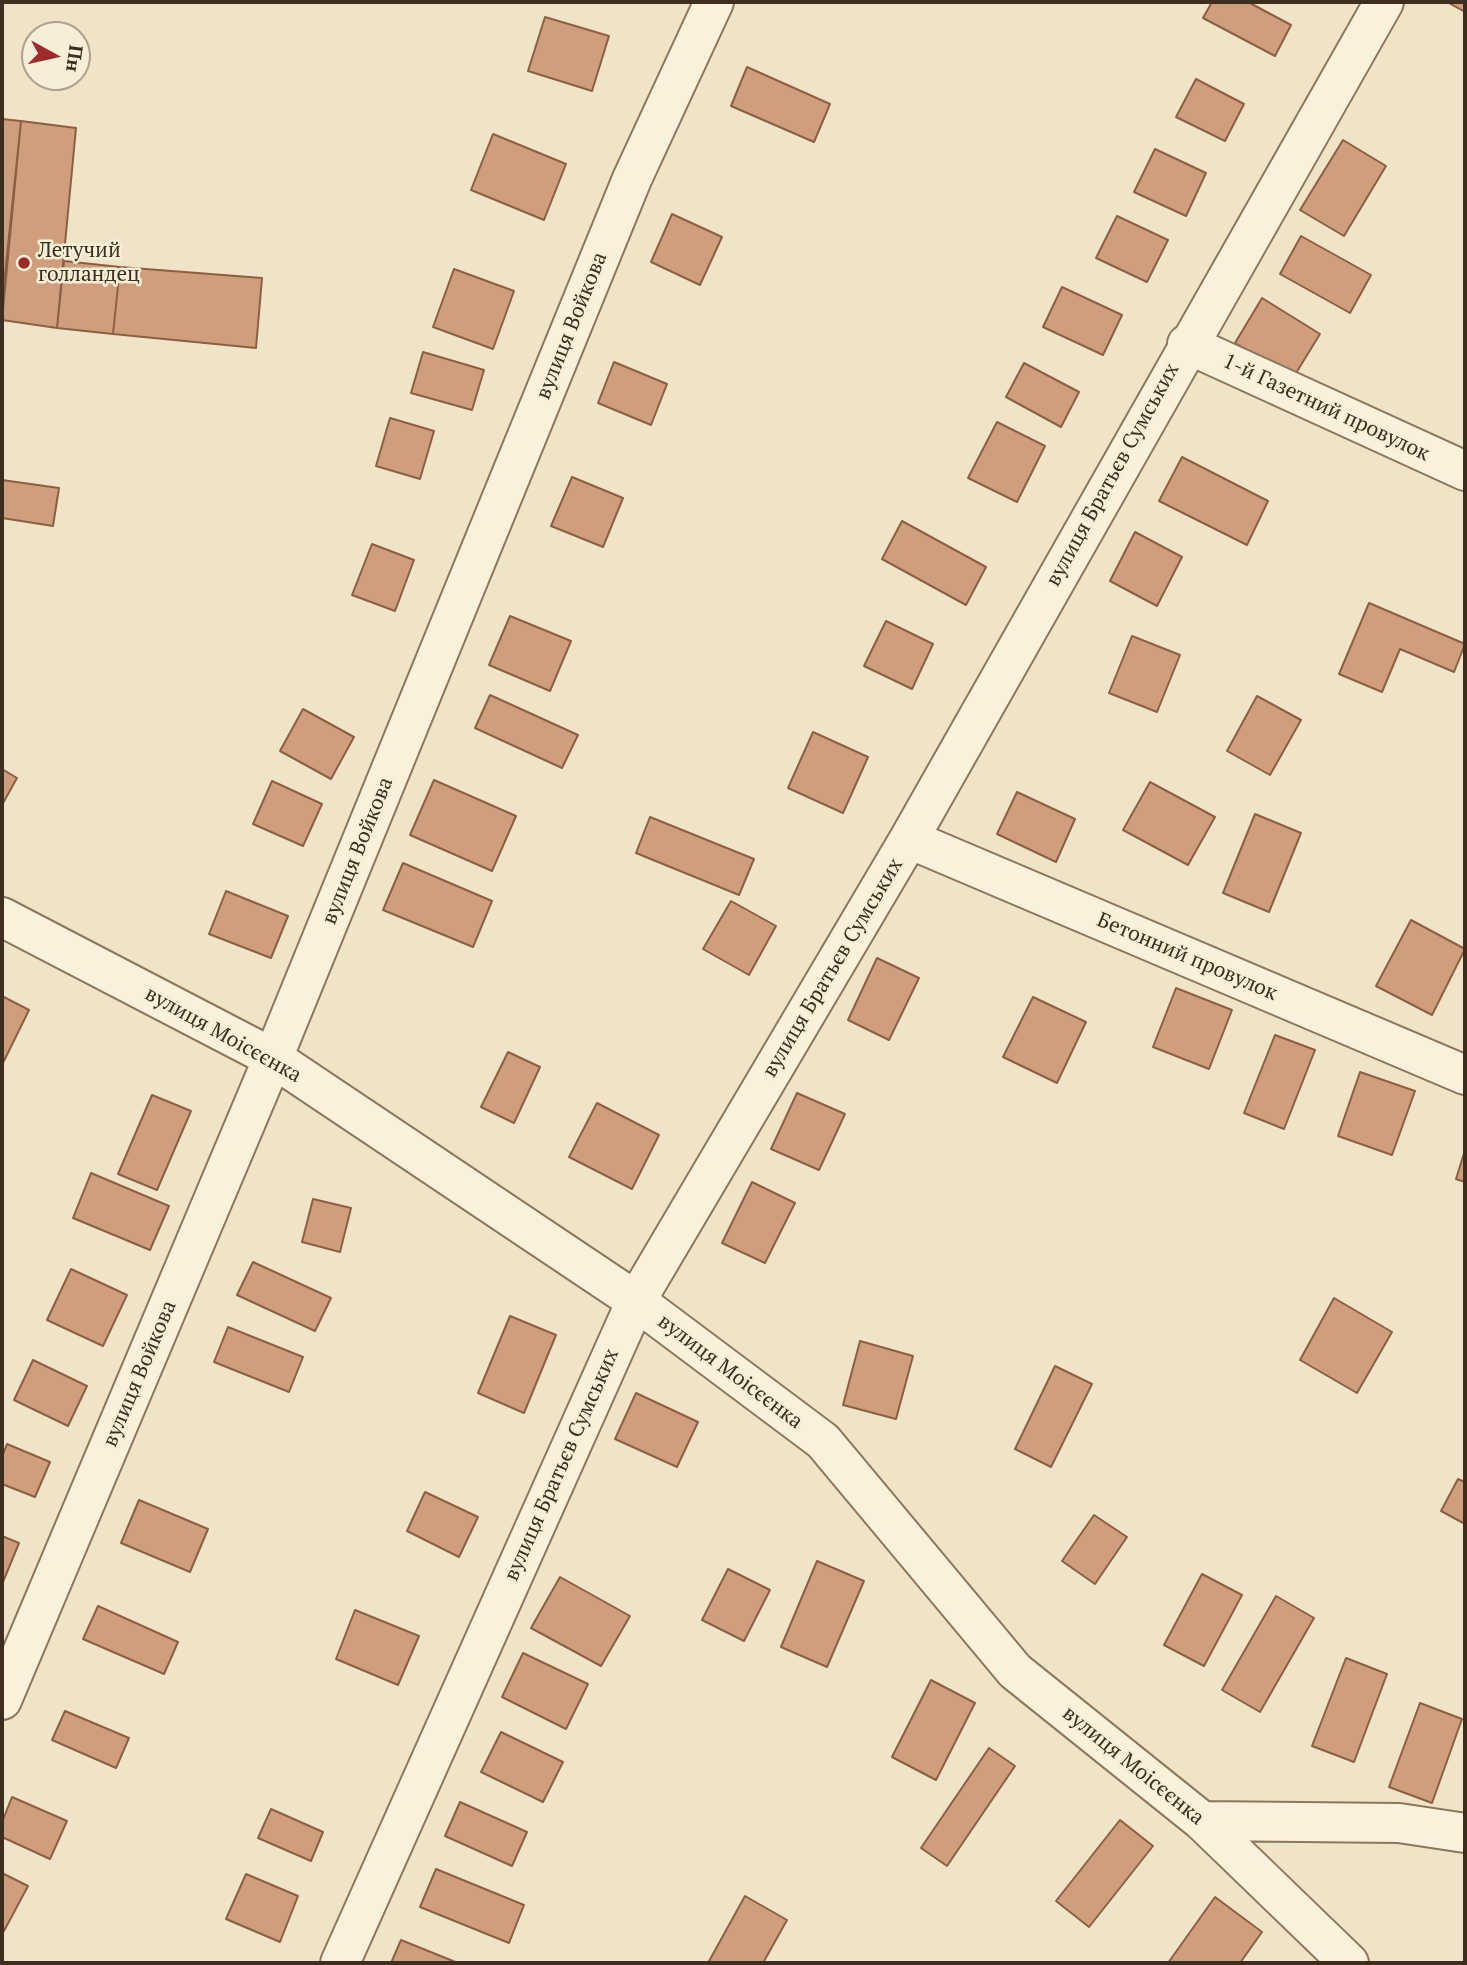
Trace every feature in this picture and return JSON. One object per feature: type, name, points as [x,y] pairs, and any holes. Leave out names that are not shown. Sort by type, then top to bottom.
[{"type":"street","name":"вулиця Войкова","points":[[2,1699],[274,1058],[632,179],[714,2]]},
{"type":"street","name":"вулиця Братьєв Сумських","points":[[340,1963],[636,1301],[909,839],[1187,344],[1384,2]]},
{"type":"street","name":"1-й Газетний провулок","points":[[1187,344],[1465,471]]},
{"type":"street","name":"Бетонний провулок","points":[[909,839],[1465,1075]]},
{"type":"street","name":"вулиця Моісєєнка","points":[[2,917],[274,1058],[636,1301],[823,1441],[1015,1671],[1202,1821],[1343,1961]]},
{"type":"street","points":[[1202,1821],[1399,1823],[1465,1833]]},
{"type":"building","points":[[1212,2],[1248,2],[1291,25],[1275,56],[1203,18]]},
{"type":"building","points":[[1447,2],[1465,2],[1465,12]]},
{"type":"building","points":[[545,17],[609,36],[592,91],[528,71]]},
{"type":"building","points":[[747,67],[830,104],[814,142],[731,106]]},
{"type":"building","points":[[1196,79],[1244,104],[1225,141],[1176,117]]},
{"type":"building","points":[[2,119],[21,121],[2,303]]},
{"type":"building","points":[[21,121],[76,128],[57,328],[2,320]]},
{"type":"building","points":[[493,134],[566,164],[544,220],[471,190]]},
{"type":"building","points":[[1343,140],[1386,166],[1344,236],[1300,210]]},
{"type":"building","points":[[1155,149],[1206,173],[1186,216],[1134,192]]},
{"type":"building","points":[[672,214],[722,237],[700,285],[651,262]]},
{"type":"building","points":[[1117,216],[1168,240],[1147,282],[1096,258]]},
{"type":"building","points":[[1301,236],[1371,275],[1350,313],[1280,274]]},
{"type":"building","points":[[64,261],[120,267],[113,334],[57,328]]},
{"type":"building","points":[[120,267],[262,278],[256,348],[113,334]]},
{"type":"building","points":[[454,269],[514,291],[493,349],[433,327]]},
{"type":"building","points":[[1062,287],[1122,315],[1103,355],[1043,327]]},
{"type":"building","points":[[1262,298],[1320,334],[1293,378],[1235,343]]},
{"type":"building","points":[[423,352],[484,370],[472,410],[411,393]]},
{"type":"building","points":[[614,362],[667,384],[651,425],[598,403]]},
{"type":"building","points":[[1024,363],[1079,392],[1061,427],[1006,397]]},
{"type":"building","points":[[390,418],[434,431],[420,479],[376,466]]},
{"type":"building","points":[[997,422],[1045,446],[1017,502],[968,478]]},
{"type":"building","points":[[1182,457],[1268,501],[1247,545],[1159,501]]},
{"type":"building","points":[[572,477],[623,498],[603,547],[551,526]]},
{"type":"building","points":[[2,480],[59,488],[53,526],[2,518]]},
{"type":"building","points":[[902,521],[986,567],[966,605],[882,559]]},
{"type":"building","points":[[1135,532],[1182,557],[1157,606],[1110,581]]},
{"type":"building","points":[[372,544],[414,560],[395,611],[352,595]]},
{"type":"building","points":[[1369,603],[1465,644],[1454,672],[1400,649],[1382,692],[1339,674]]},
{"type":"building","points":[[510,616],[571,641],[550,691],[489,665]]},
{"type":"building","points":[[886,621],[933,644],[912,689],[864,666]]},
{"type":"building","points":[[1132,636],[1180,655],[1157,712],[1109,693]]},
{"type":"building","points":[[490,695],[578,735],[562,768],[475,728]]},
{"type":"building","points":[[1257,696],[1301,720],[1270,775],[1227,751]]},
{"type":"building","points":[[303,709],[354,737],[331,779],[280,751]]},
{"type":"building","points":[[813,732],[868,757],[843,813],[788,788]]},
{"type":"building","points":[[2,769],[17,778],[2,805]]},
{"type":"building","points":[[434,780],[516,816],[492,871],[410,835]]},
{"type":"building","points":[[272,781],[322,804],[303,846],[253,824]]},
{"type":"building","points":[[1150,782],[1215,817],[1188,865],[1123,830]]},
{"type":"building","points":[[1017,792],[1075,819],[1056,862],[997,834]]},
{"type":"building","points":[[1255,814],[1301,833],[1269,912],[1223,893]]},
{"type":"building","points":[[650,817],[754,859],[739,895],[636,853]]},
{"type":"building","points":[[403,863],[492,901],[473,947],[383,910]]},
{"type":"building","points":[[226,891],[288,916],[271,958],[209,934]]},
{"type":"building","points":[[731,901],[776,926],[749,975],[703,949]]},
{"type":"building","points":[[1411,920],[1465,949],[1432,1015],[1376,986]]},
{"type":"building","points":[[877,958],[919,978],[889,1040],[848,1020]]},
{"type":"building","points":[[1176,988],[1232,1010],[1209,1069],[1153,1047]]},
{"type":"building","points":[[2,996],[29,1010],[2,1065]]},
{"type":"building","points":[[1033,997],[1086,1022],[1057,1083],[1003,1057]]},
{"type":"building","points":[[1275,1035],[1315,1050],[1284,1129],[1244,1113]]},
{"type":"building","points":[[508,1052],[540,1067],[514,1123],[481,1107]]},
{"type":"building","points":[[1360,1072],[1415,1091],[1392,1155],[1338,1136]]},
{"type":"building","points":[[797,1093],[845,1114],[819,1170],[771,1149]]},
{"type":"building","points":[[152,1095],[191,1111],[157,1190],[118,1174]]},
{"type":"building","points":[[597,1103],[659,1135],[632,1189],[569,1157]]},
{"type":"building","points":[[1465,1150],[1465,1182],[1456,1179]]},
{"type":"building","points":[[91,1173],[169,1206],[150,1250],[73,1218]]},
{"type":"building","points":[[752,1182],[795,1203],[765,1263],[722,1243]]},
{"type":"building","points":[[313,1199],[351,1208],[340,1252],[302,1242]]},
{"type":"building","points":[[253,1262],[331,1298],[315,1331],[237,1295]]},
{"type":"building","points":[[71,1269],[127,1295],[103,1346],[47,1320]]},
{"type":"building","points":[[1334,1298],[1392,1332],[1357,1393],[1300,1360]]},
{"type":"building","points":[[510,1316],[556,1335],[524,1413],[478,1393]]},
{"type":"building","points":[[228,1327],[303,1357],[289,1392],[214,1362]]},
{"type":"building","points":[[860,1341],[913,1356],[896,1419],[843,1405]]},
{"type":"building","points":[[33,1360],[87,1386],[68,1426],[14,1400]]},
{"type":"building","points":[[1055,1366],[1092,1384],[1051,1467],[1015,1449]]},
{"type":"building","points":[[636,1393],[698,1422],[677,1467],[615,1439]]},
{"type":"building","points":[[7,1444],[50,1462],[35,1497],[2,1484],[2,1457]]},
{"type":"building","points":[[1458,1479],[1465,1482],[1465,1524],[1441,1511]]},
{"type":"building","points":[[425,1492],[478,1517],[459,1557],[407,1531]]},
{"type":"building","points":[[139,1500],[208,1529],[190,1572],[121,1543]]},
{"type":"building","points":[[1094,1515],[1127,1537],[1095,1584],[1062,1561]]},
{"type":"building","points":[[2,1536],[19,1543],[3,1582],[2,1581]]},
{"type":"building","points":[[817,1561],[864,1581],[827,1667],[781,1647]]},
{"type":"building","points":[[728,1569],[770,1590],[744,1641],[702,1620]]},
{"type":"building","points":[[1202,1574],[1242,1595],[1204,1666],[1164,1645]]},
{"type":"building","points":[[560,1577],[630,1616],[601,1666],[531,1628]]},
{"type":"building","points":[[1276,1596],[1314,1618],[1260,1712],[1222,1690]]},
{"type":"building","points":[[98,1606],[178,1642],[164,1674],[83,1639]]},
{"type":"building","points":[[355,1610],[419,1636],[398,1685],[336,1659]]},
{"type":"building","points":[[523,1653],[588,1684],[566,1729],[502,1697]]},
{"type":"building","points":[[1346,1658],[1387,1674],[1354,1762],[1312,1746]]},
{"type":"building","points":[[931,1680],[975,1703],[936,1780],[892,1757]]},
{"type":"building","points":[[1420,1703],[1462,1719],[1432,1803],[1389,1787]]},
{"type":"building","points":[[65,1711],[129,1738],[116,1768],[52,1740]]},
{"type":"building","points":[[501,1732],[563,1762],[543,1802],[481,1772]]},
{"type":"building","points":[[989,1748],[1015,1766],[947,1866],[921,1848]]},
{"type":"building","points":[[12,1797],[67,1821],[50,1859],[2,1837],[2,1822]]},
{"type":"building","points":[[460,1802],[527,1832],[512,1866],[445,1836]]},
{"type":"building","points":[[271,1809],[323,1832],[311,1861],[258,1838]]},
{"type":"building","points":[[1120,1820],[1153,1846],[1089,1927],[1056,1901]]},
{"type":"building","points":[[436,1869],[524,1905],[509,1943],[420,1907]]},
{"type":"building","points":[[2,1873],[28,1886],[4,1931],[2,1930]]},
{"type":"building","points":[[246,1874],[298,1896],[280,1942],[226,1919]]},
{"type":"building","points":[[745,1896],[787,1920],[763,1963],[708,1963]]},
{"type":"building","points":[[1215,1897],[1262,1932],[1240,1963],[1168,1963]]},
{"type":"building","points":[[401,1940],[458,1963],[391,1963]]},
{"type":"place","name":"Летучий голландец","points":[[24,263]]}]
